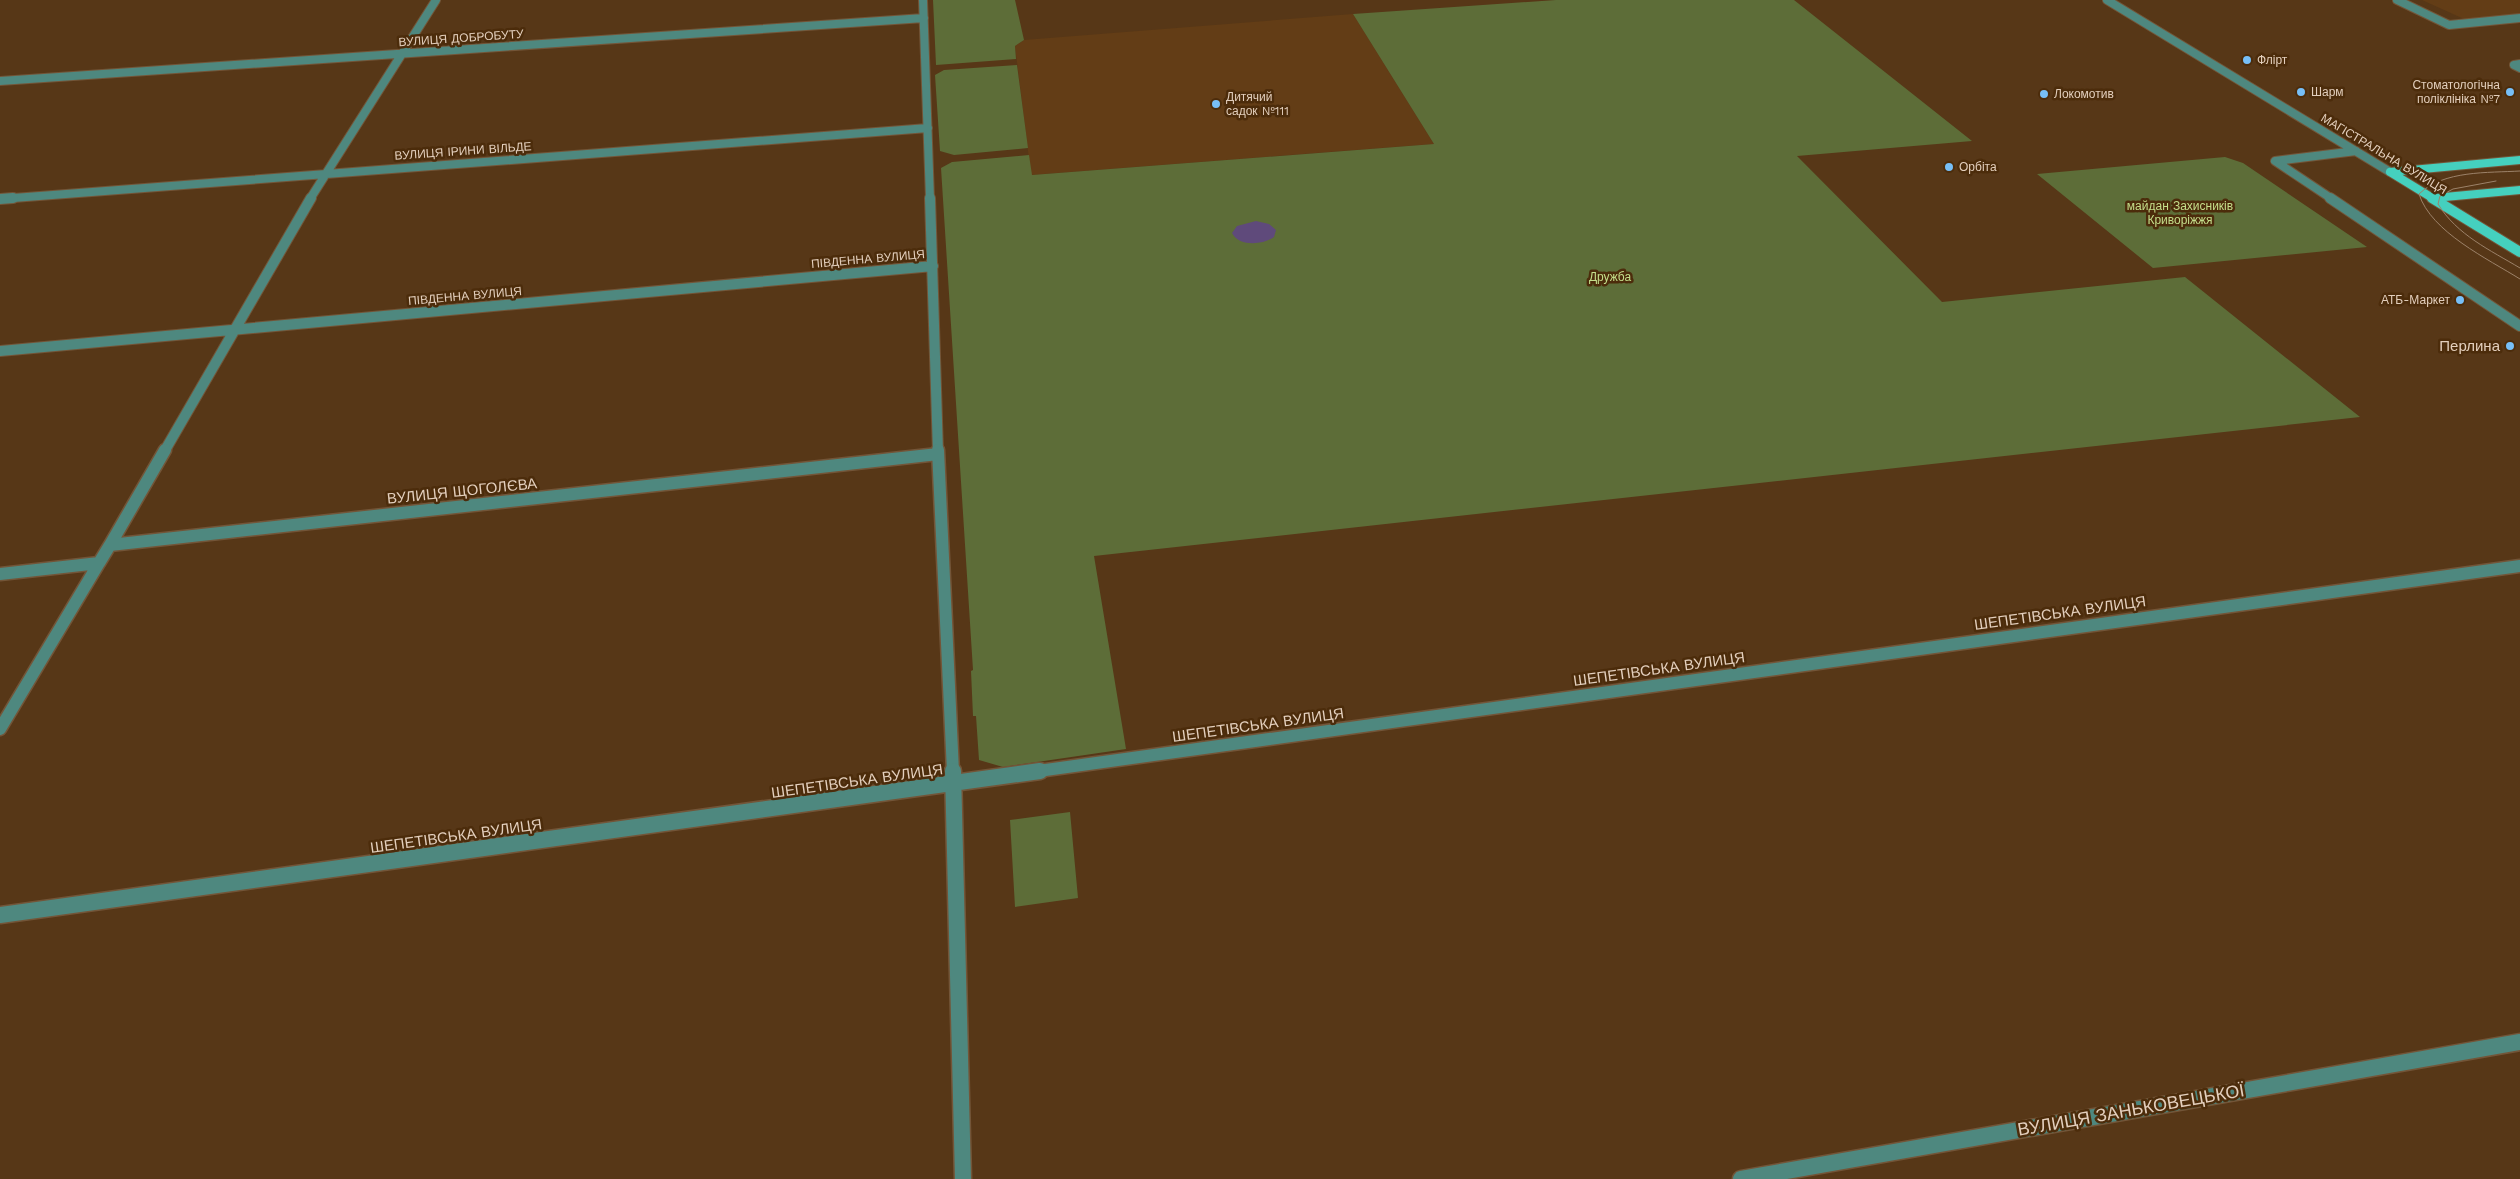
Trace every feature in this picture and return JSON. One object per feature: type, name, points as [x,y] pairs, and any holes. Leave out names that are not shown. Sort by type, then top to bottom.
[{"type":"main road","points":[[2390,172],[2520,160]]},
{"type":"main road","name":"МАГІСТРАЛЬНА ВУЛИЦЯ","points":[[2390,172],[2520,252]]},
{"type":"main road","points":[[2434,198],[2520,190]]},
{"type":"street","points":[[0,729],[110,545],[325,174],[436,0]]},
{"type":"street","points":[[923,0],[938,454],[954,784],[963,1179]]},
{"type":"street","name":"МАГІСТРАЛЬНА ВУЛИЦЯ","points":[[2107,0],[2390,172]]},
{"type":"street","points":[[2397,0],[2449,25],[2520,18]]},
{"type":"street","name":"ВУЛИЦЯ ДОБРОБУТУ","points":[[0,81],[924,18]]},
{"type":"street","name":"ВУЛИЦЯ ІРИНИ ВІЛЬДЕ","points":[[0,199],[928,128]]},
{"type":"street","points":[[2356,151],[2275,161],[2520,326]]},
{"type":"street","name":"ПІВДЕННА ВУЛИЦЯ","points":[[0,351],[933,266]]},
{"type":"street","name":"ВУЛИЦЯ ЩОГОЛЄВА","points":[[110,545],[938,454]]},
{"type":"street","points":[[0,574],[99,563]]},
{"type":"street","name":"ШЕПЕТІВСЬКА ВУЛИЦЯ","points":[[0,915],[2520,566]]},
{"type":"street","name":"ВУЛИЦЯ ЗАНЬКОВЕЦЬКОЇ","points":[[1742,1179],[2520,1042]]},
{"type":"shaded area","points":[[2422,0],[2520,0],[2520,14],[2464,19]]},
{"type":"shaded area","name":"Дитячий садок №111","points":[[1353,14],[1434,144],[1031,175],[1015,46],[1024,40]]},
{"type":"shaded area","points":[[1256,221],[1269,224],[1276,230],[1274,237],[1258,243],[1245,243],[1235,238],[1232,233],[1237,226]]},
{"type":"green space","points":[[933,0],[1015,0],[1024,40],[1015,46],[1016,59],[936,65]]},
{"type":"green space","name":"Дружба","points":[[1556,0],[1794,0],[1972,141],[1797,156],[1942,302],[2185,277],[2360,417],[1094,556],[1126,749],[1003,767],[979,760],[976,716],[973,716],[971,671],[973,670],[941,168],[952,162],[1029,155],[1032,175],[1434,144],[1353,14]]},
{"type":"green space","points":[[1017,65],[1028,148],[954,155],[940,151],[935,75],[944,70]]},
{"type":"green space","name":"майдан Захисників Криворіжжя","points":[[2225,157],[2243,163],[2367,247],[2153,268],[2037,174]]},
{"type":"green space","points":[[1070,812],[1078,898],[1015,907],[1010,820]]},
{"type":"tram line","points":[[2520,171],[2467,174],[2441,181],[2429,186],[2419,194],[2425,208],[2448,232],[2477,253],[2520,279]]},
{"type":"tram line","points":[[2496,181],[2453,189],[2440,196],[2438,204],[2464,233],[2520,268]]},
{"type":"place","name":"Флірт","points":[[2247,60]]},
{"type":"place","name":"Шарм","points":[[2301,92]]},
{"type":"place","name":"Стоматологічна поліклініка №7","points":[[2510,92]]},
{"type":"place","name":"Локомотив","points":[[2044,94]]},
{"type":"place","name":"Дитячий садок №111","points":[[1216,104]]},
{"type":"place","name":"Орбіта","points":[[1949,167]]},
{"type":"place","name":"АТБ-Маркет","points":[[2460,300]]},
{"type":"place","name":"Перлина","points":[[2510,346]]}]
